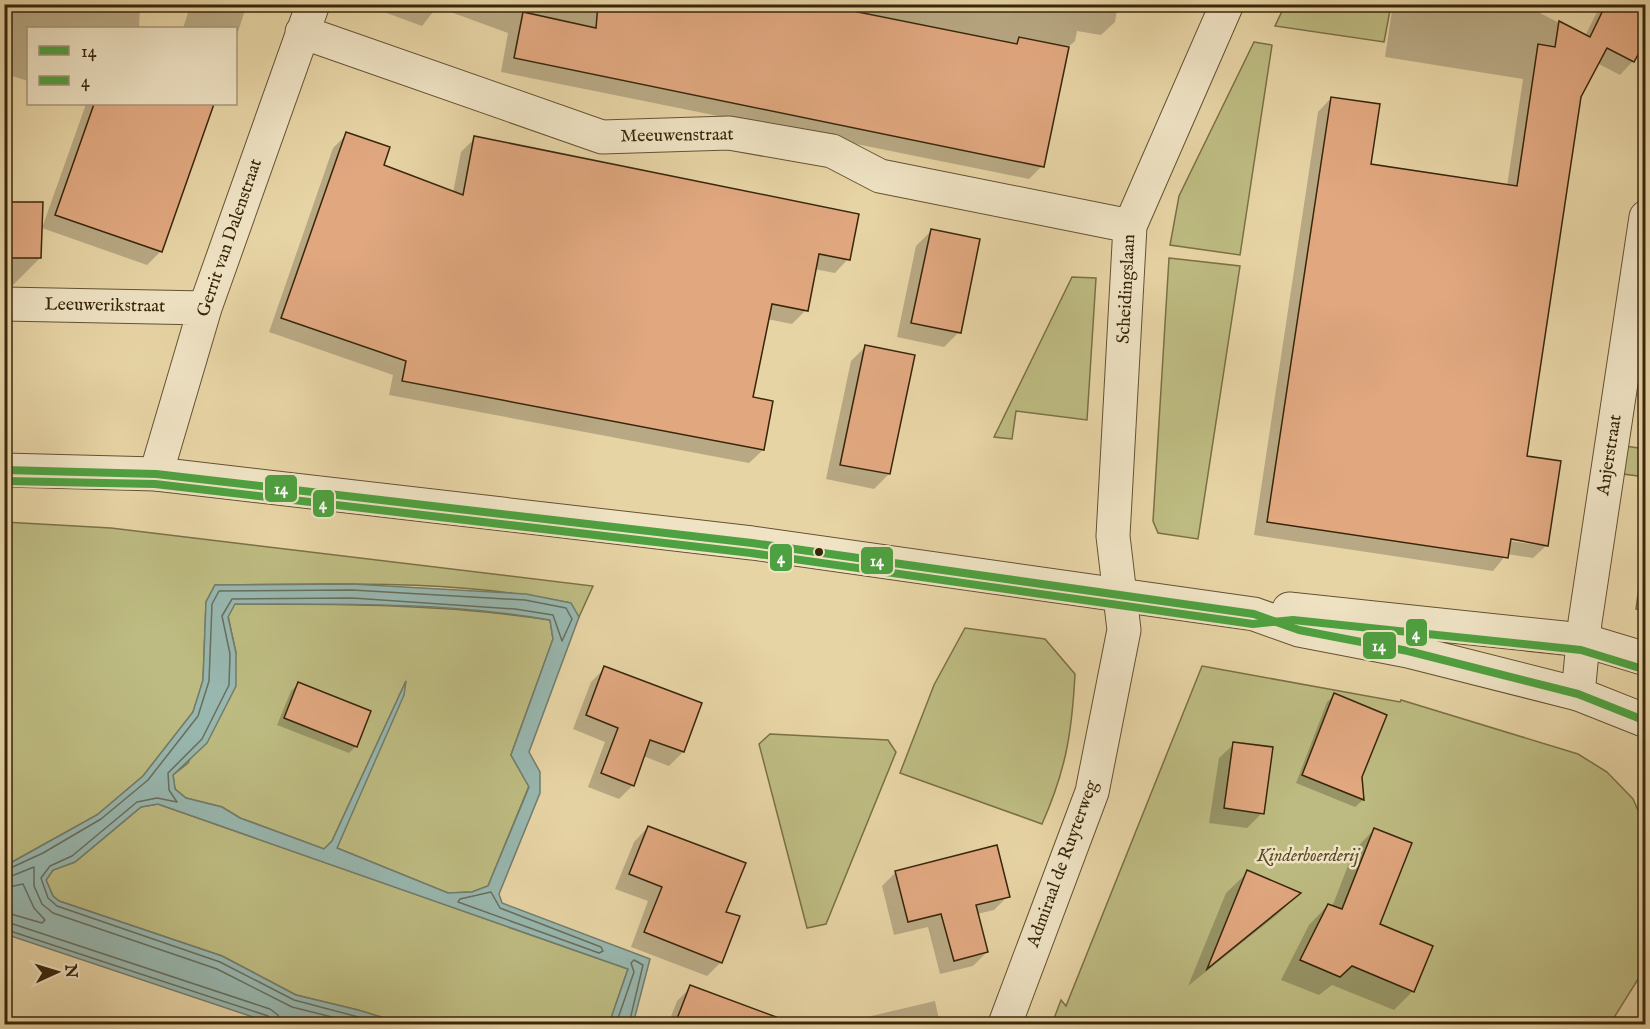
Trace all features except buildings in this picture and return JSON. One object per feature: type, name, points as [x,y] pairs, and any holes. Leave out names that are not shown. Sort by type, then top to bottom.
[{"type":"street","name":"Scheidingslaan","points":[[1120,594],[1113,536],[1130,226],[1227,4]]},
{"type":"street","name":"Meeuwenstraat","points":[[307,18],[602,137],[729,133],[832,151],[880,176],[1130,226]]},
{"type":"street","name":"Gerrit van Dalenstraat","points":[[156,474],[206,308],[307,18]]},
{"type":"street","name":"Anjerstraat","points":[[1578,694],[1582,640],[1646,217]]},
{"type":"street","name":"Leeuwerikstraat","points":[[4,304],[206,308]]},
{"type":"street","points":[[4,470],[156,474],[740,541],[1254,614],[1299,630],[1408,651],[1578,694],[1646,721]]},
{"type":"street","name":"Admiraal de Ruyterweg","points":[[1005,1024],[1092,792],[1124,630],[1120,594]]},
{"type":"street","points":[[1254,614],[1293,609],[1582,640],[1646,659]]},
{"type":"green space","points":[[1285,5],[1391,5],[1384,42],[1275,26]]},
{"type":"green space","points":[[1254,42],[1272,45],[1240,255],[1170,245],[1179,196]]},
{"type":"green space","points":[[1169,258],[1240,266],[1198,539],[1158,533],[1153,521]]},
{"type":"green space","points":[[1072,277],[1096,278],[1087,420],[1016,411],[1012,439],[994,437]]},
{"type":"green space","points":[[1625,446],[1645,449],[1645,477],[1623,474]]},
{"type":"green space","points":[[4,522],[111,528],[593,586],[579,617],[570,603],[527,595],[438,586],[215,585],[206,602],[203,681],[193,712],[143,776],[97,815],[5,866]]},
{"type":"green space","points":[[1645,544],[1646,612],[1636,609]]},
{"type":"green space","points":[[234,604],[432,608],[550,620],[553,639],[511,755],[529,786],[488,886],[472,892],[448,893],[337,848],[406,681],[332,841],[324,849],[240,818],[222,807],[186,798],[175,789],[173,775],[188,763],[236,653],[228,616]]},
{"type":"green space","points":[[965,628],[1045,639],[1075,674],[1066,750],[1057,786],[1042,824],[900,773],[934,685]]},
{"type":"green space","name":"Kinderboerderij","points":[[1202,666],[1400,702],[1401,700],[1578,754],[1607,772],[1633,799],[1645,826],[1645,968],[1610,1024],[1052,1024],[1061,1000],[1066,1006]]},
{"type":"green space","points":[[770,734],[888,740],[896,752],[826,924],[807,928],[759,744]]},
{"type":"green space","points":[[158,804],[628,969],[609,1024],[404,1024],[296,995],[222,956],[59,901],[53,896],[46,880],[53,870],[75,862],[141,807]]},
{"type":"water","points":[[352,584],[526,594],[571,603],[579,617],[529,752],[540,772],[540,793],[499,894],[502,903],[650,959],[633,1024],[609,1024],[628,969],[158,804],[141,807],[75,862],[53,870],[46,880],[53,896],[59,901],[222,956],[296,995],[404,1024],[274,1024],[5,934],[5,866],[97,815],[143,776],[193,712],[203,680],[206,602],[215,585]],"holes":[[[235,604],[433,607],[550,620],[553,639],[511,755],[529,787],[488,886],[472,892],[448,893],[337,848],[404,695],[406,681],[332,841],[324,849],[240,818],[222,807],[186,798],[175,789],[173,775],[207,743],[236,686],[236,653],[228,617]]]},
{"type":"transit line","name":"14","points":[[4,470],[156,474],[752,543],[1254,614],[1299,630],[1408,651],[1578,694],[1646,721]]},
{"type":"transit line","name":"4","points":[[4,481],[155,484],[751,553],[1253,624],[1293,620],[1581,650],[1643,669]]}]
